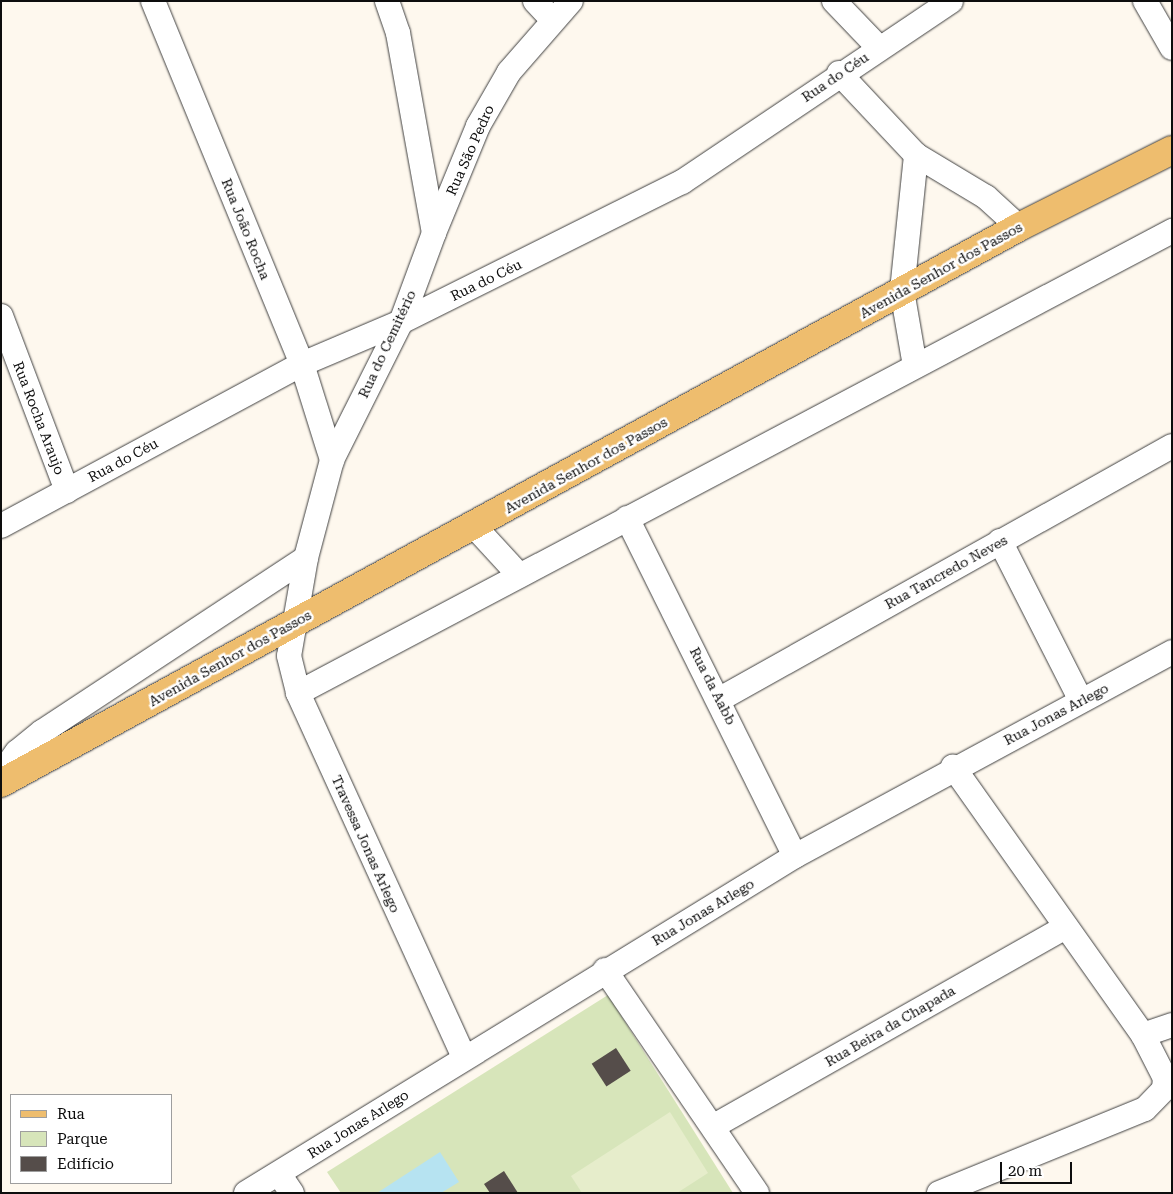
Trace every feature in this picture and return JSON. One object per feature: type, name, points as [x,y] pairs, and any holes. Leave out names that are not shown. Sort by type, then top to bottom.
[{"type":"main road","name":"Avenida Senhor dos Passos","points":[[1,783],[1020,227],[1172,150]]},
{"type":"street","name":"Rua João Rocha","points":[[152,1],[302,364],[332,460]]},
{"type":"street","points":[[387,1],[398,33],[434,233]]},
{"type":"street","points":[[534,1],[552,19]]},
{"type":"street","name":"Rua São Pedro","points":[[434,233],[482,118],[509,72],[552,19],[571,1]]},
{"type":"street","points":[[834,1],[879,48]]},
{"type":"street","name":"Rua do Céu","points":[[1,526],[302,364],[401,322],[682,182],[839,73],[951,1]]},
{"type":"street","points":[[1145,1],[1172,48]]},
{"type":"street","points":[[839,73],[916,155],[986,198],[1020,227]]},
{"type":"street","points":[[915,366],[902,292],[916,155]]},
{"type":"street","points":[[298,693],[1172,231]]},
{"type":"street","name":"Rua do Cemitério","points":[[293,624],[306,558],[332,460],[401,322],[434,233]]},
{"type":"street","name":"Rua Rocha Araujo","points":[[1,316],[67,491]]},
{"type":"street","name":"Rua Tancredo Neves","points":[[720,699],[1172,446]]},
{"type":"street","name":"Rua da Aabb","points":[[627,518],[720,699],[795,856]]},
{"type":"street","points":[[474,526],[519,576]]},
{"type":"street","points":[[1000,541],[1081,701]]},
{"type":"street","points":[[1,774],[17,752],[42,732],[306,558]]},
{"type":"street","name":"Travessa Jonas Arlego","points":[[293,624],[289,656],[298,693],[464,1058]]},
{"type":"street","name":"Rua Jonas Arlego","points":[[246,1193],[605,970],[795,856],[953,767],[1172,652]]},
{"type":"street","points":[[939,1193],[986,1185],[1154,1103],[1164,1089],[1165,1078],[1143,1035],[953,767]]},
{"type":"street","name":"Rua Beira da Chapada","points":[[714,1126],[1066,926]]},
{"type":"street","points":[[605,970],[714,1126],[757,1193]]},
{"type":"street","points":[[1143,1035],[1172,1025]]},
{"type":"street","points":[[279,1174],[292,1193]]},
{"type":"green space","points":[[608,995],[733,1193],[341,1193],[327,1172]]},
{"type":"green space","points":[[670,1112],[708,1173],[677,1193],[582,1193],[571,1176]]},
{"type":"water","points":[[440,1152],[459,1182],[441,1193],[377,1193]]},
{"type":"building","points":[[616,1048],[631,1071],[606,1086],[592,1064]]},
{"type":"building","points":[[504,1171],[518,1193],[490,1193],[484,1184]]}]
